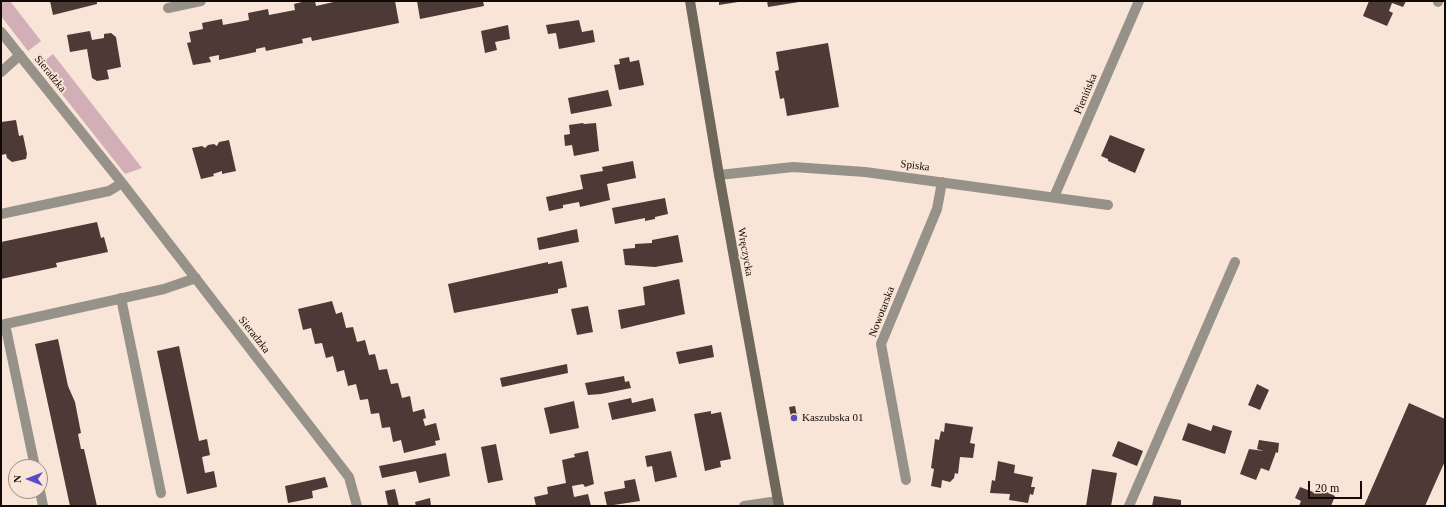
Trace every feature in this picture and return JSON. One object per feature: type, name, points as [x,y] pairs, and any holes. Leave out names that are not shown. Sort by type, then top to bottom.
[{"type":"main road","name":"Wręczycka","points":[[690,1],[719,175],[779,504]]},
{"type":"street","points":[[168,8],[201,1]]},
{"type":"street","name":"Pienińska","points":[[1054,197],[1139,1]]},
{"type":"street","name":"Sieradzka","points":[[1,32],[122,183],[348,477],[357,506]]},
{"type":"street","name":"Sieradzka","points":[[1,72],[20,55]]},
{"type":"street","name":"Spiska","points":[[719,175],[793,167],[865,172],[1108,205]]},
{"type":"street","name":"Nowotarska","points":[[906,480],[881,344],[937,209],[942,182]]},
{"type":"street","points":[[1,214],[109,191],[122,183]]},
{"type":"street","points":[[1129,506],[1235,262]]},
{"type":"street","points":[[33,459],[3,324],[164,289],[196,278]]},
{"type":"street","points":[[121,298],[161,493]]},
{"type":"street","points":[[744,506],[779,504]]},
{"type":"shaded area","points":[[1,1],[10,1],[41,41],[28,51],[1,16]]},
{"type":"shaded area","points":[[53,54],[142,168],[125,174],[39,65]]},
{"type":"building","points":[[50,1],[97,1],[97,4],[53,15]]},
{"type":"building","points":[[306,1],[315,1],[316,6],[338,1],[395,1],[399,23],[312,41],[311,37],[302,39],[303,43],[266,51],[265,47],[256,49],[256,52],[219,60],[219,55],[209,57],[211,62],[193,65],[187,43],[191,42],[189,32],[203,29],[202,23],[222,19],[223,25],[249,20],[248,13],[268,9],[269,15],[295,10],[294,4]]},
{"type":"building","points":[[417,1],[483,1],[484,6],[420,19]]},
{"type":"building","points":[[719,1],[738,1],[738,2],[719,5]]},
{"type":"building","points":[[767,1],[799,1],[799,2],[768,7]]},
{"type":"building","points":[[1369,1],[1406,1],[1403,7],[1392,3],[1389,11],[1393,13],[1387,26],[1363,16]]},
{"type":"building","points":[[579,20],[582,32],[593,30],[595,42],[559,49],[556,33],[548,34],[546,25]]},
{"type":"building","points":[[508,25],[510,39],[495,42],[497,50],[485,53],[481,31]]},
{"type":"building","points":[[90,31],[92,40],[104,38],[104,34],[111,33],[116,37],[121,67],[107,70],[109,79],[97,81],[92,78],[87,49],[70,52],[67,35]]},
{"type":"building","points":[[828,43],[839,107],[787,116],[784,98],[780,99],[775,71],[779,70],[776,52]]},
{"type":"building","points":[[629,57],[630,62],[639,60],[644,85],[619,90],[614,65],[620,64],[619,59]]},
{"type":"building","points":[[608,90],[612,106],[571,114],[568,98]]},
{"type":"building","points":[[16,120],[19,136],[23,135],[27,154],[26,159],[12,162],[7,158],[6,154],[1,155],[1,122]]},
{"type":"building","points":[[596,123],[599,151],[574,156],[572,145],[565,146],[564,135],[570,134],[569,125]]},
{"type":"building","points":[[1110,135],[1145,149],[1135,173],[1108,161],[1108,159],[1101,156]]},
{"type":"building","points":[[229,140],[236,171],[222,174],[222,171],[213,174],[214,176],[201,179],[192,148],[202,146],[205,148],[208,145],[214,144],[217,146],[219,142]]},
{"type":"building","points":[[633,161],[636,178],[607,184],[610,200],[580,207],[579,202],[563,205],[563,208],[549,211],[546,197],[583,189],[580,175],[603,171],[602,167]]},
{"type":"building","points":[[665,198],[668,214],[645,221],[645,218],[615,224],[612,208]]},
{"type":"building","points":[[97,222],[101,238],[104,237],[108,252],[56,263],[57,267],[1,279],[1,242]]},
{"type":"building","points":[[577,229],[579,242],[539,250],[537,238]]},
{"type":"building","points":[[678,235],[683,262],[655,267],[625,265],[623,249],[635,248],[635,244],[652,243],[652,240]]},
{"type":"building","points":[[562,261],[567,287],[558,289],[558,293],[454,313],[448,284],[548,262],[548,264]]},
{"type":"building","points":[[679,279],[685,314],[621,329],[618,310],[645,305],[643,287]]},
{"type":"building","points":[[332,301],[336,314],[342,312],[346,328],[353,327],[357,342],[365,340],[369,355],[375,354],[379,370],[387,369],[391,384],[398,383],[402,398],[410,396],[413,412],[424,409],[426,418],[423,419],[425,426],[436,423],[440,440],[435,441],[436,445],[404,453],[401,440],[393,442],[390,427],[382,428],[379,413],[371,414],[368,399],[360,400],[356,384],[348,386],[344,370],[337,372],[333,356],[326,358],[322,343],[315,344],[311,328],[303,330],[298,309]]},
{"type":"building","points":[[588,306],[593,332],[577,335],[571,309]]},
{"type":"building","points":[[58,339],[68,386],[75,402],[81,433],[78,434],[81,449],[84,449],[97,506],[70,506],[35,344]]},
{"type":"building","points":[[712,345],[714,357],[679,364],[676,352]]},
{"type":"building","points":[[179,346],[199,441],[207,439],[210,455],[202,457],[205,473],[214,471],[217,487],[187,494],[157,351]]},
{"type":"building","points":[[567,364],[568,373],[502,387],[500,378]]},
{"type":"building","points":[[624,376],[625,382],[629,381],[631,388],[588,395],[585,383]]},
{"type":"building","points":[[1257,384],[1269,390],[1260,410],[1248,405]]},
{"type":"building","points":[[631,398],[632,403],[653,398],[656,411],[612,420],[608,403]]},
{"type":"building","points":[[574,401],[579,428],[550,434],[544,408]]},
{"type":"building","points":[[1409,403],[1445,419],[1445,461],[1425,506],[1364,506]]},
{"type":"building","points":[[795,406],[798,421],[792,422],[789,407]]},
{"type":"building","points":[[711,411],[711,414],[721,412],[731,459],[720,461],[721,467],[705,471],[694,414]]},
{"type":"building","points":[[945,423],[973,427],[970,443],[975,444],[973,458],[960,457],[958,474],[955,473],[954,478],[950,482],[942,480],[941,488],[931,486],[934,469],[931,468],[935,439],[939,440],[941,431],[944,432]]},
{"type":"building","points":[[1188,423],[1211,431],[1213,425],[1232,431],[1225,454],[1182,440]]},
{"type":"building","points":[[1259,440],[1279,443],[1278,453],[1276,452],[1269,471],[1261,468],[1256,480],[1240,474],[1249,449],[1264,451],[1257,449]]},
{"type":"building","points":[[1118,441],[1143,451],[1137,466],[1112,456]]},
{"type":"building","points":[[496,444],[503,480],[488,483],[481,447]]},
{"type":"building","points":[[588,451],[594,484],[585,487],[583,484],[572,486],[574,497],[588,494],[591,506],[536,506],[534,497],[548,494],[547,487],[566,483],[562,460],[575,457],[574,454]]},
{"type":"building","points":[[671,451],[677,477],[655,482],[652,466],[647,467],[645,456]]},
{"type":"building","points":[[446,453],[450,476],[419,483],[416,471],[382,478],[379,466]]},
{"type":"building","points":[[998,461],[1015,465],[1014,473],[1033,477],[1031,487],[1035,487],[1033,495],[1030,494],[1028,503],[1009,500],[1010,494],[990,493],[992,480],[995,481]]},
{"type":"building","points":[[1092,469],[1117,473],[1111,506],[1086,506]]},
{"type":"building","points":[[325,477],[328,487],[312,491],[313,498],[288,503],[285,486]]},
{"type":"building","points":[[635,479],[640,501],[607,506],[604,492],[625,488],[624,481]]},
{"type":"building","points":[[1300,487],[1316,493],[1318,488],[1335,496],[1331,506],[1299,506],[1301,501],[1295,498]]},
{"type":"building","points":[[395,489],[399,506],[388,506],[385,491]]},
{"type":"building","points":[[1154,496],[1181,500],[1181,506],[1152,506]]},
{"type":"building","points":[[430,498],[431,506],[416,506],[415,502]]},
{"type":"place","name":"Kaszubska 01","points":[[794,418]]}]
